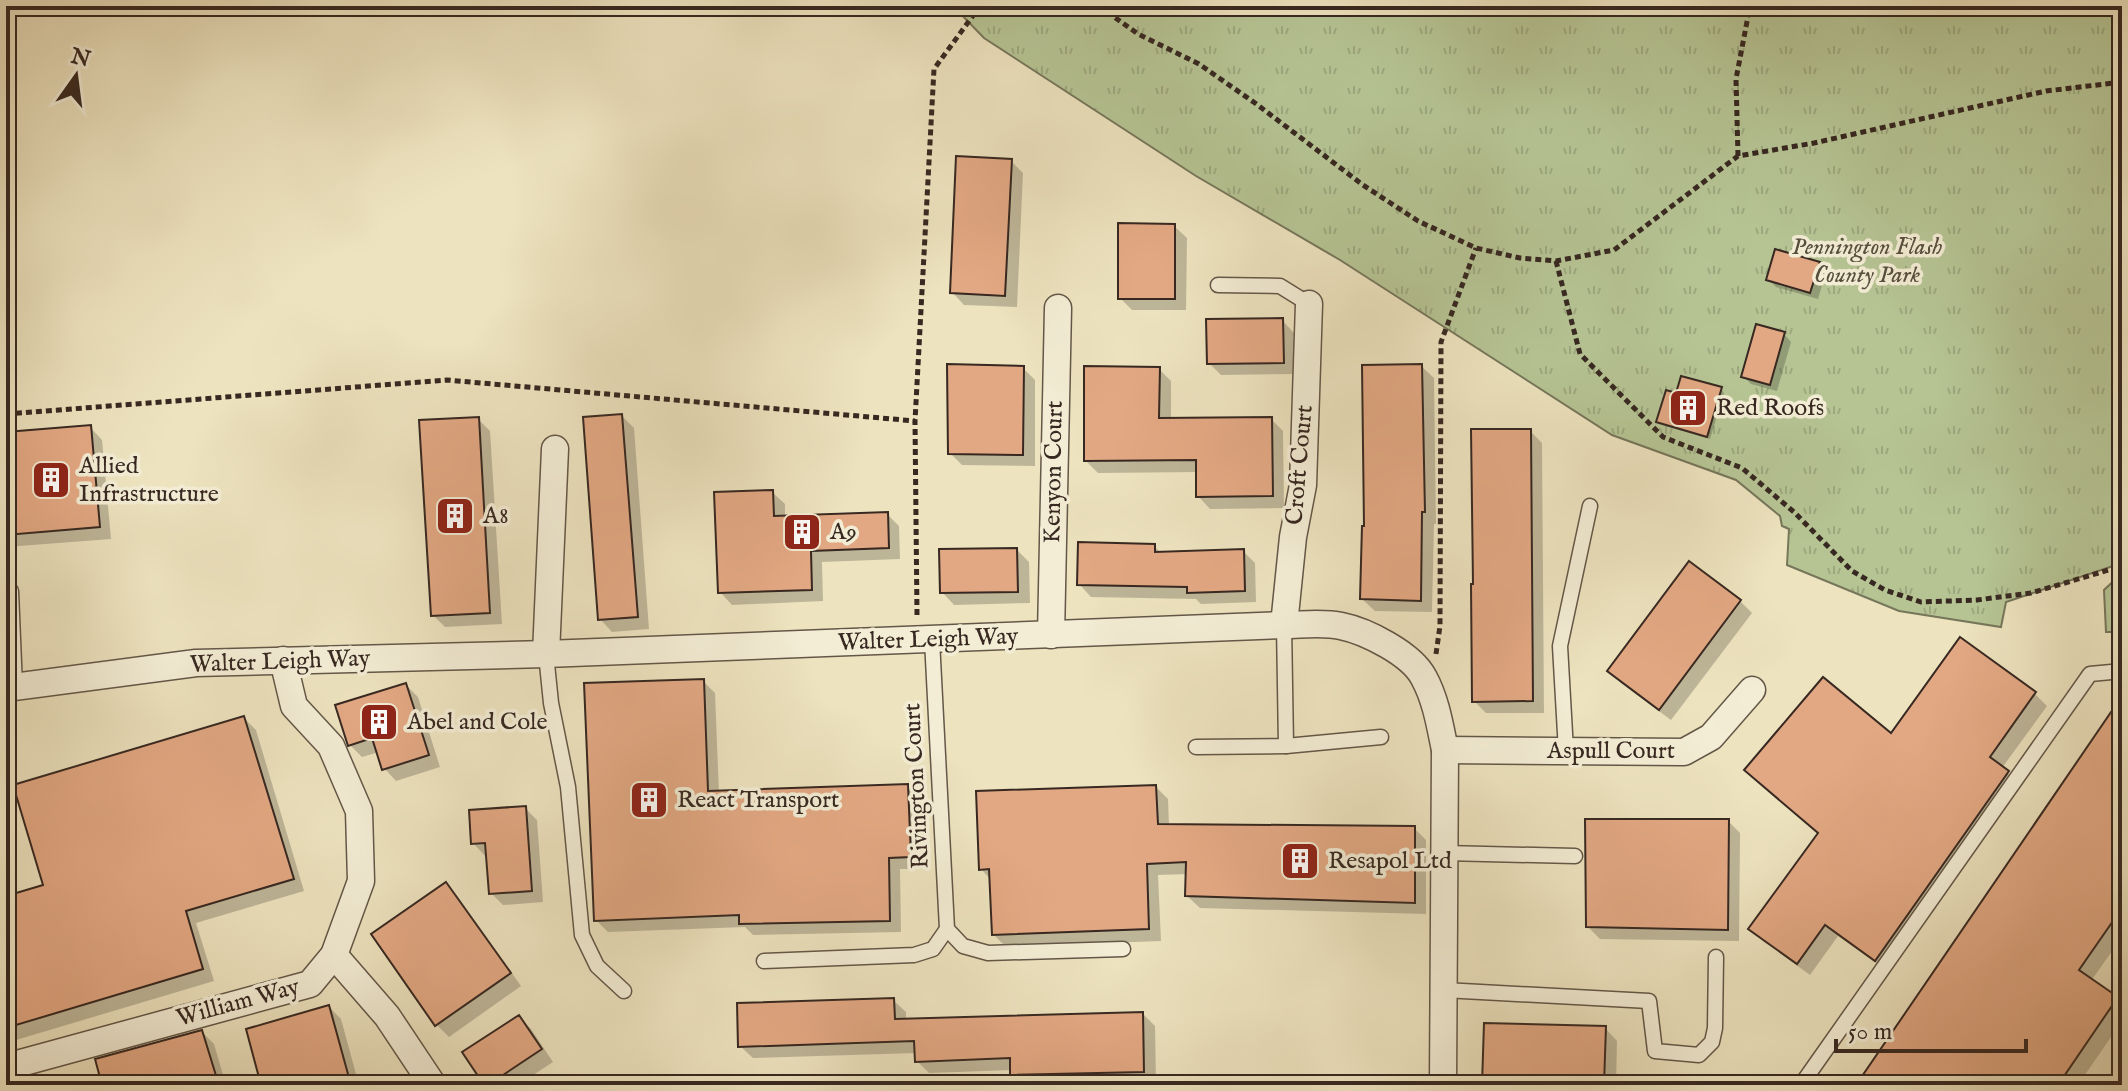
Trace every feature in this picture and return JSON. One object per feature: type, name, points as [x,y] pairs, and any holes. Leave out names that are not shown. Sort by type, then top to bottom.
[{"type":"street","name":"Croft Court","points":[[1284,625],[1293,537],[1303,485],[1309,304]]},
{"type":"street","name":"Kenyon Court","points":[[1051,635],[1058,308]]},
{"type":"street","points":[[546,654],[555,449]]},
{"type":"street","name":"Walter Leigh Way","points":[[10,687],[196,663],[546,654],[1339,625],[1374,637],[1400,654],[1423,675],[1437,712],[1445,750],[1443,1085]]},
{"type":"street","name":"William Way","points":[[6,1067],[310,984],[334,955],[361,881],[359,811],[331,746],[294,706],[283,660]]},
{"type":"street","name":"Aspull Court","points":[[1445,750],[1684,752],[1711,737],[1752,690]]},
{"type":"street","points":[[334,955],[387,1016],[433,1085]]},
{"type":"lane","points":[[1218,285],[1280,286],[1309,304]]},
{"type":"lane","points":[[1566,751],[1560,646],[1590,506]]},
{"type":"lane","points":[[10,687],[11,591]]},
{"type":"lane","points":[[1284,625],[1286,746]]},
{"type":"lane","name":"Rivington Court","points":[[924,640],[947,929]]},
{"type":"lane","points":[[546,654],[551,703],[568,787],[582,935],[597,966],[624,991]]},
{"type":"lane","points":[[1801,1085],[2090,674],[2122,671]]},
{"type":"lane","points":[[1196,747],[1286,746],[1381,737]]},
{"type":"lane","points":[[1444,853],[1575,856]]},
{"type":"lane","points":[[764,961],[914,955],[933,949],[947,929],[963,946],[988,953],[1123,949]]},
{"type":"lane","points":[[1444,990],[1649,1001],[1655,1051],[1699,1055],[1712,1042],[1715,1028],[1716,957]]},
{"type":"path","points":[[924,640],[915,421],[934,69],[980,6]]},
{"type":"path","points":[[1099,6],[1138,34],[1199,64],[1363,185],[1418,221],[1476,248],[1520,258],[1556,261],[1614,250],[1738,156],[1814,143],[2046,91],[2122,82]]},
{"type":"path","points":[[1738,156],[1736,79],[1750,6]]},
{"type":"path","points":[[1423,675],[1435,661],[1440,626],[1441,342],[1476,248]]},
{"type":"path","points":[[1556,261],[1580,354],[1663,437],[1742,468],[1794,512],[1852,571],[1885,590],[1921,602],[1977,600],[2031,593],[2122,566]]},
{"type":"path","points":[[6,414],[447,380],[915,421]]},
{"type":"green space","name":"Pennington Flash County Park","points":[[953,6],[2122,6],[2122,563],[2006,602],[2001,627],[1899,611],[1787,565],[1789,529],[1782,526],[1780,516],[1736,480],[1612,435],[1340,260],[1196,176],[984,38]]},
{"type":"green space","points":[[2122,576],[2122,632],[2106,632],[2104,590]]},
{"type":"building","points":[[956,156],[1012,159],[1005,296],[950,293]]},
{"type":"building","points":[[1118,223],[1175,224],[1175,299],[1118,299]]},
{"type":"building","points":[[1775,249],[1820,262],[1810,293],[1766,280]]},
{"type":"building","points":[[1283,318],[1284,363],[1207,364],[1206,319]]},
{"type":"building","points":[[1756,324],[1785,332],[1770,385],[1741,377]]},
{"type":"building","points":[[947,364],[1024,366],[1023,455],[948,454]]},
{"type":"building","points":[[1422,364],[1425,512],[1422,512],[1421,601],[1360,599],[1364,526],[1362,365]]},
{"type":"building","points":[[1084,366],[1160,367],[1159,418],[1272,417],[1273,496],[1196,497],[1196,460],[1084,461]]},
{"type":"building","name":"Red Roofs","points":[[1681,376],[1722,387],[1707,437],[1656,422],[1666,390],[1676,393]]},
{"type":"building","points":[[622,414],[638,617],[598,620],[583,417]]},
{"type":"building","name":"A8","points":[[479,417],[490,613],[431,616],[419,420]]},
{"type":"building","name":"Allied Infrastructure","points":[[91,425],[100,527],[6,535],[6,432]]},
{"type":"building","points":[[1471,429],[1531,429],[1533,701],[1472,702]]},
{"type":"building","name":"A9","points":[[773,490],[774,516],[888,512],[889,548],[811,551],[812,590],[718,593],[714,492]]},
{"type":"building","points":[[1078,542],[1155,544],[1155,552],[1244,549],[1245,591],[1187,593],[1187,587],[1077,585]]},
{"type":"building","points":[[1017,548],[1018,592],[940,593],[939,549]]},
{"type":"building","points":[[1689,561],[1741,600],[1659,710],[1607,671]]},
{"type":"building","points":[[1960,637],[2036,692],[1990,757],[2009,771],[1875,961],[1825,925],[1797,964],[1748,929],[1818,833],[1744,770],[1823,677],[1891,733]]},
{"type":"building","points":[[704,679],[708,791],[908,784],[911,857],[889,858],[890,921],[739,924],[739,915],[594,921],[584,683]]},
{"type":"building","name":"Abel and Cole","points":[[406,683],[429,755],[382,770],[372,738],[348,746],[335,705]]},
{"type":"building","points":[[2122,696],[2122,908],[2079,970],[2118,997],[2058,1085],[1856,1085]]},
{"type":"building","points":[[244,716],[294,879],[186,911],[203,969],[6,1028],[6,896],[43,885],[13,785]]},
{"type":"building","points":[[1156,785],[1158,824],[1415,826],[1415,903],[1185,896],[1186,862],[1147,864],[1149,929],[992,935],[989,869],[979,870],[976,791]]},
{"type":"building","points":[[526,806],[532,891],[489,894],[485,843],[471,844],[469,810]]},
{"type":"building","points":[[1585,819],[1729,819],[1728,930],[1586,927]]},
{"type":"building","points":[[446,882],[511,973],[435,1026],[371,934]]},
{"type":"building","points":[[894,998],[895,1019],[1143,1012],[1144,1072],[1010,1075],[1010,1058],[915,1062],[914,1041],[738,1047],[737,1003]]},
{"type":"building","points":[[329,1005],[351,1085],[261,1085],[246,1029]]},
{"type":"building","points":[[519,1015],[542,1049],[484,1085],[462,1052]]},
{"type":"building","points":[[1484,1023],[1606,1026],[1604,1085],[1482,1085]]},
{"type":"building","points":[[202,1030],[218,1082],[208,1085],[102,1085],[95,1059]]},
{"type":"place","name":"Red Roofs","points":[[1688,408]]},
{"type":"place","name":"Allied Infrastructure","points":[[51,480]]},
{"type":"place","name":"A8","points":[[455,516]]},
{"type":"place","name":"A9","points":[[802,532]]},
{"type":"place","name":"Abel and Cole","points":[[379,722]]},
{"type":"place","name":"React Transport","points":[[649,800]]},
{"type":"place","name":"Resapol Ltd","points":[[1300,861]]}]
